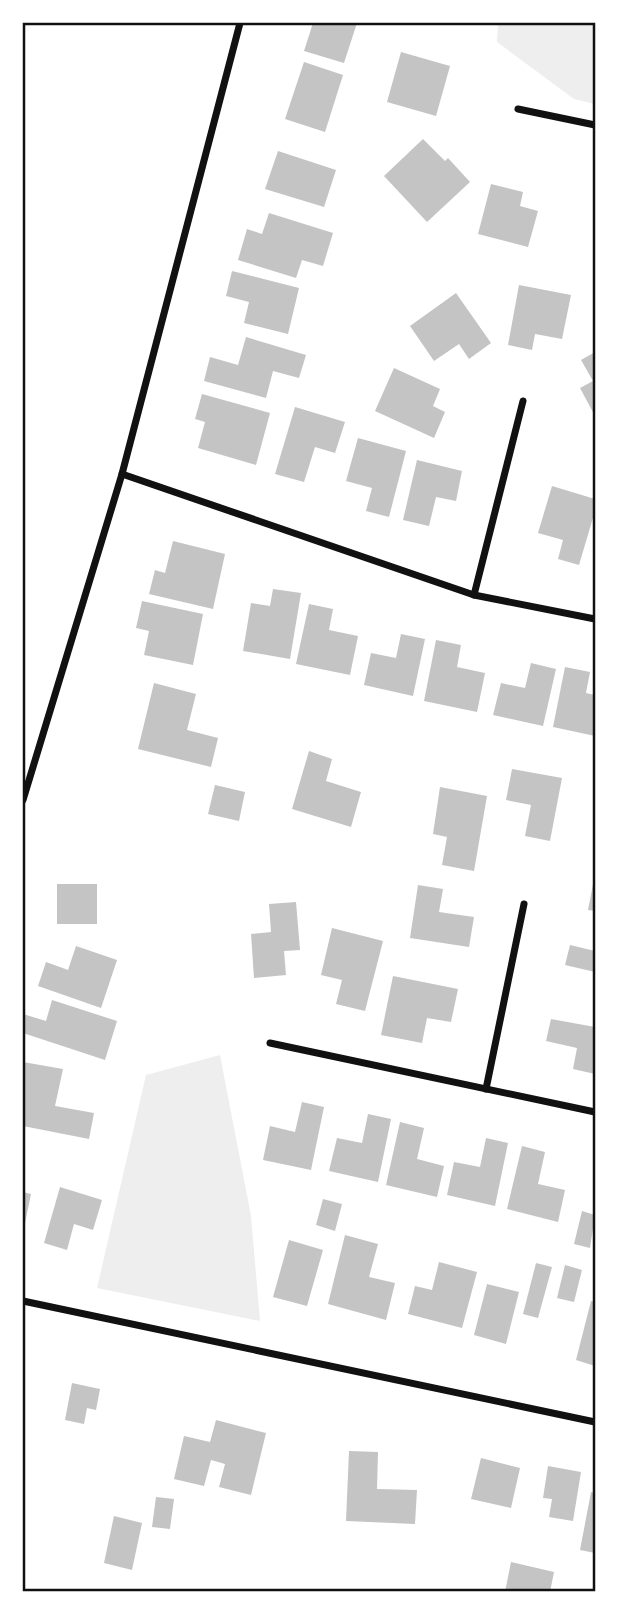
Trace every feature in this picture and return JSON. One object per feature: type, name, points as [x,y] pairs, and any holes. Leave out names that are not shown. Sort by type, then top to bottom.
[{"type":"street","points":[[23,800],[122,474],[240,23]]},
{"type":"street","points":[[518,109],[595,125]]},
{"type":"street","points":[[474,595],[523,401]]},
{"type":"street","points":[[122,474],[474,595],[595,620]]},
{"type":"street","points":[[486,1089],[524,904]]},
{"type":"street","points":[[271,1043],[595,1112]]},
{"type":"street","points":[[23,1301],[595,1422]]},
{"type":"shaded area","points":[[498,23],[595,23],[595,104],[574,99],[497,42]]},
{"type":"shaded area","points":[[220,1055],[251,1216],[260,1321],[97,1288],[146,1075]]},
{"type":"building","points":[[313,23],[357,23],[344,63],[304,51]]},
{"type":"building","points":[[401,52],[450,66],[436,116],[387,102]]},
{"type":"building","points":[[304,62],[343,75],[325,132],[285,119]]},
{"type":"building","points":[[423,139],[445,161],[448,158],[470,182],[427,222],[384,176]]},
{"type":"building","points":[[278,151],[336,170],[324,207],[265,189]]},
{"type":"building","points":[[491,184],[523,192],[520,206],[538,211],[528,247],[478,234]]},
{"type":"building","points":[[269,213],[333,233],[323,266],[302,260],[296,278],[238,260],[247,229],[262,234]]},
{"type":"building","points":[[232,271],[299,288],[288,334],[244,323],[249,302],[226,296]]},
{"type":"building","points":[[519,285],[571,295],[562,339],[535,334],[532,350],[508,345]]},
{"type":"building","points":[[456,293],[491,343],[469,359],[459,344],[434,361],[410,326]]},
{"type":"building","points":[[246,337],[306,355],[299,378],[273,371],[266,398],[204,381],[210,357],[238,365]]},
{"type":"building","points":[[595,352],[595,416],[580,388],[593,381],[581,360]]},
{"type":"building","points":[[394,368],[440,389],[433,406],[445,412],[434,438],[375,411]]},
{"type":"building","points":[[202,394],[270,413],[256,465],[198,448],[205,422],[195,419]]},
{"type":"building","points":[[295,407],[345,422],[335,453],[315,447],[304,482],[275,474]]},
{"type":"building","points":[[358,438],[406,451],[389,517],[366,511],[372,488],[346,481]]},
{"type":"building","points":[[417,460],[462,471],[456,501],[436,497],[429,526],[403,520]]},
{"type":"building","points":[[552,486],[595,499],[595,511],[579,565],[558,559],[563,540],[538,533]]},
{"type":"building","points":[[173,541],[225,554],[213,609],[149,594],[155,570],[165,573]]},
{"type":"building","points":[[273,589],[301,593],[290,659],[243,651],[251,603],[270,606]]},
{"type":"building","points":[[142,601],[203,614],[193,665],[144,655],[149,631],[136,628]]},
{"type":"building","points":[[309,604],[333,609],[329,630],[358,636],[350,675],[296,664]]},
{"type":"building","points":[[401,634],[425,639],[413,696],[364,685],[371,653],[396,658]]},
{"type":"building","points":[[436,640],[461,645],[457,667],[485,673],[477,712],[424,701]]},
{"type":"building","points":[[531,663],[556,669],[543,726],[493,715],[501,683],[525,688]]},
{"type":"building","points":[[565,667],[590,672],[586,693],[595,695],[595,736],[553,727]]},
{"type":"building","points":[[154,683],[196,694],[187,730],[218,738],[211,767],[138,749]]},
{"type":"building","points":[[309,751],[332,759],[326,781],[361,792],[351,827],[292,809]]},
{"type":"building","points":[[512,769],[562,778],[550,841],[525,836],[531,805],[506,800]]},
{"type":"building","points":[[215,785],[245,792],[239,821],[208,814]]},
{"type":"building","points":[[440,787],[487,796],[474,871],[442,865],[447,837],[433,834]]},
{"type":"building","points":[[595,879],[595,911],[588,910]]},
{"type":"building","points":[[57,884],[97,884],[97,924],[57,924]]},
{"type":"building","points":[[418,885],[443,889],[439,912],[474,917],[469,947],[410,938]]},
{"type":"building","points":[[296,902],[300,950],[284,951],[286,975],[254,978],[251,934],[271,932],[269,904]]},
{"type":"building","points":[[332,928],[383,941],[365,1011],[336,1004],[342,980],[321,975]]},
{"type":"building","points":[[570,945],[595,951],[595,972],[565,965]]},
{"type":"building","points":[[76,946],[117,960],[101,1008],[38,986],[46,962],[68,970]]},
{"type":"building","points":[[393,976],[458,989],[451,1022],[427,1018],[422,1043],[381,1035]]},
{"type":"building","points":[[52,1000],[117,1021],[105,1060],[23,1033],[23,1014],[46,1021]]},
{"type":"building","points":[[551,1019],[595,1027],[595,1074],[573,1069],[577,1048],[546,1041]]},
{"type":"building","points":[[23,1062],[63,1069],[55,1106],[94,1113],[89,1139],[23,1126]]},
{"type":"building","points":[[302,1102],[324,1107],[311,1170],[263,1160],[270,1126],[295,1132]]},
{"type":"building","points":[[368,1114],[391,1119],[378,1182],[329,1171],[337,1138],[362,1143]]},
{"type":"building","points":[[400,1122],[424,1128],[417,1159],[444,1166],[437,1197],[386,1185]]},
{"type":"building","points":[[486,1138],[508,1143],[495,1206],[447,1195],[454,1162],[480,1167]]},
{"type":"building","points":[[522,1146],[545,1152],[538,1184],[565,1190],[558,1222],[507,1209]]},
{"type":"building","points":[[60,1187],[102,1200],[93,1230],[74,1224],[67,1250],[44,1243]]},
{"type":"building","points":[[23,1192],[31,1194],[24,1228],[23,1228]]},
{"type":"building","points":[[323,1199],[342,1204],[335,1231],[316,1225]]},
{"type":"building","points":[[582,1211],[595,1215],[590,1248],[574,1244]]},
{"type":"building","points":[[345,1235],[378,1244],[369,1277],[395,1283],[386,1320],[328,1304]]},
{"type":"building","points":[[289,1240],[323,1250],[307,1306],[273,1297]]},
{"type":"building","points":[[439,1262],[477,1272],[462,1328],[408,1314],[415,1286],[432,1290]]},
{"type":"building","points":[[536,1263],[552,1267],[538,1318],[523,1314]]},
{"type":"building","points":[[565,1265],[582,1270],[574,1302],[557,1298]]},
{"type":"building","points":[[487,1284],[519,1292],[506,1344],[474,1335]]},
{"type":"building","points":[[591,1301],[595,1302],[595,1366],[576,1360]]},
{"type":"building","points":[[72,1383],[100,1389],[96,1410],[87,1408],[84,1424],[65,1420]]},
{"type":"building","points":[[216,1420],[266,1433],[251,1495],[219,1487],[225,1464],[211,1460],[204,1486],[174,1479],[184,1436],[210,1442]]},
{"type":"building","points":[[349,1451],[378,1452],[377,1489],[417,1490],[415,1524],[346,1521]]},
{"type":"building","points":[[481,1458],[520,1468],[511,1508],[471,1499]]},
{"type":"building","points":[[548,1466],[581,1472],[573,1521],[549,1517],[552,1499],[543,1498]]},
{"type":"building","points":[[591,1492],[595,1493],[595,1553],[580,1550]]},
{"type":"building","points":[[156,1497],[174,1499],[170,1529],[152,1527]]},
{"type":"building","points":[[114,1516],[142,1523],[132,1570],[104,1563]]},
{"type":"building","points":[[511,1562],[554,1572],[550,1592],[505,1592]]}]
